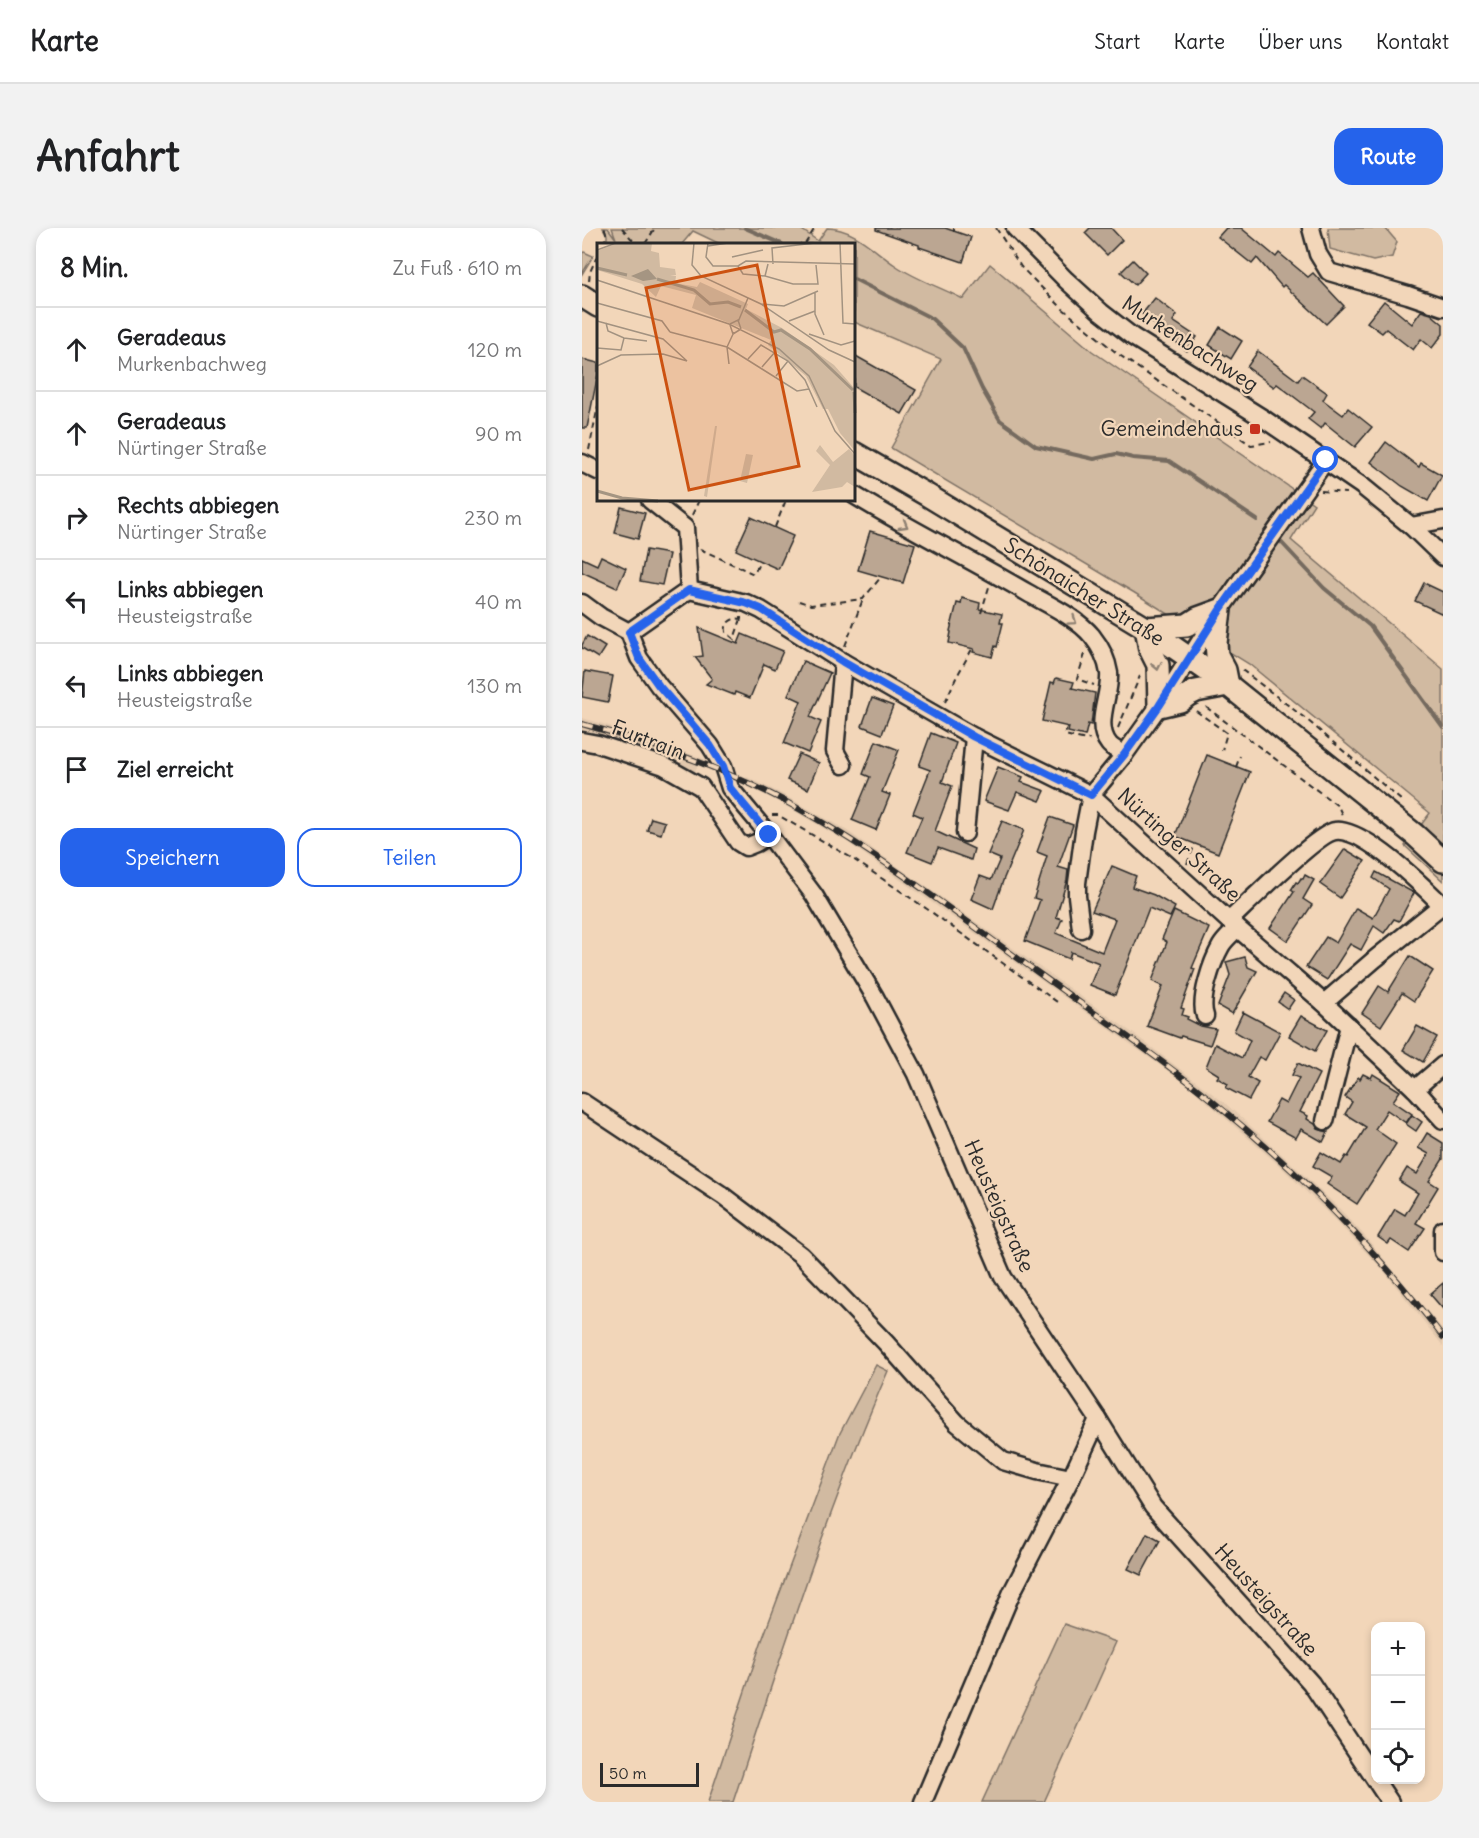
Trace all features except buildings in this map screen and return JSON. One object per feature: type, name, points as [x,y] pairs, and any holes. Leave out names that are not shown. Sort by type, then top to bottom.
[{"type":"main road","points":[[585,290],[597,305]]},
{"type":"main road","name":"Schönaicher Straße","points":[[855,454],[1146,628],[1188,657],[1228,685],[1415,835],[1443,861]]},
{"type":"main road","points":[[1220,610],[1217,655],[1225,670],[1228,685],[1159,706],[1158,665],[1150,648],[1146,628],[1187,625],[1198,618],[1220,610]]},
{"type":"street","name":"Murkenbachweg","points":[[1015,228],[1066,280],[1133,337],[1326,460],[1411,526],[1443,557]]},
{"type":"street","points":[[1311,228],[1318,254],[1329,272],[1443,307]]},
{"type":"street","points":[[1188,657],[1326,460]]},
{"type":"street","points":[[855,496],[906,527],[994,573],[1077,622],[1092,636],[1106,662],[1109,674],[1101,725],[1107,739]]},
{"type":"street","points":[[582,603],[601,617],[629,632],[689,590],[685,528],[651,501]]},
{"type":"street","points":[[1411,526],[1443,520]]},
{"type":"street","name":"Nürtinger Straße","points":[[689,590],[744,611],[761,609],[841,661],[974,737],[1091,795],[1349,1026],[1415,1089],[1443,1120]]},
{"type":"street","name":"Heusteigstraße","points":[[629,632],[639,658],[659,686],[710,745],[723,766],[730,788],[814,895],[875,997],[916,1074],[1003,1277],[1098,1419],[1153,1507],[1311,1683],[1390,1802]]},
{"type":"street","name":"Nürtinger Straße","points":[[1081,929],[1077,883],[1091,795],[1124,755],[1159,706],[1188,657]]},
{"type":"street","points":[[841,661],[835,751],[843,765]]},
{"type":"street","points":[[965,833],[974,737]]},
{"type":"street","name":"Nürtinger Straße","points":[[1107,739],[1124,755]]},
{"type":"street","name":"Furtrain","points":[[582,741],[664,766],[701,787],[738,842],[746,847],[769,835]]},
{"type":"street","points":[[1233,924],[1313,844],[1328,832],[1336,830],[1351,834],[1382,851],[1443,906],[1375,959],[1324,1003]]},
{"type":"street","name":"Nürtinger Straße","points":[[1205,1016],[1204,995],[1212,965],[1233,924]]},
{"type":"street","points":[[1325,1121],[1349,1026]]},
{"type":"street","points":[[1415,1089],[1443,1065]]},
{"type":"street","points":[[582,1102],[722,1195],[801,1255],[892,1349],[957,1423],[1003,1461],[1036,1472],[1071,1478]]},
{"type":"street","points":[[1443,1230],[1443,1252]]},
{"type":"street","points":[[923,1802],[1012,1592],[1071,1478],[1098,1419]]},
{"type":"path","points":[[622,228],[635,243]]},
{"type":"path","points":[[646,243],[655,228]]},
{"type":"path","points":[[806,243],[815,228]]},
{"type":"path","points":[[996,228],[1021,267],[1063,309],[1118,354],[1251,445],[1273,441]]},
{"type":"path","points":[[585,290],[597,256]]},
{"type":"path","points":[[589,466],[597,413]]},
{"type":"path","points":[[1308,485],[1319,491],[1345,493]]},
{"type":"path","points":[[775,527],[786,501]]},
{"type":"path","points":[[687,543],[754,574],[760,561]]},
{"type":"path","points":[[981,613],[994,573]]},
{"type":"path","points":[[841,661],[863,598],[880,577]]},
{"type":"path","points":[[799,602],[811,605],[863,598]]},
{"type":"path","points":[[744,611],[734,639],[731,638],[726,632],[726,625],[744,611]]},
{"type":"path","points":[[1092,636],[1077,679],[1108,689]]},
{"type":"path","points":[[938,716],[972,649]]},
{"type":"path","points":[[1217,655],[1226,655],[1235,666],[1306,719],[1409,808]]},
{"type":"path","points":[[1066,727],[1065,735],[1086,740],[1107,739],[1118,728],[1141,674]]},
{"type":"path","points":[[1222,750],[1227,733],[1190,706],[1197,696],[1338,806],[1351,834]]},
{"type":"path","points":[[1236,767],[1240,756]]},
{"type":"path","points":[[754,816],[778,815],[850,857],[1060,1004]]},
{"type":"path","points":[[1182,878],[1195,844]]},
{"type":"shaded area","points":[[603,228],[608,228],[616,239],[612,228],[799,228],[818,241],[827,228],[837,229],[855,236],[911,275],[963,299],[990,264],[1092,351],[1314,504],[1291,540],[1443,669],[1443,881],[1405,846],[1430,813],[1249,664],[891,448],[941,359],[855,322],[855,243],[718,243],[693,231],[683,243],[607,243],[607,235]]},
{"type":"shaded area","points":[[1328,228],[1385,228],[1397,242],[1392,257],[1373,261],[1330,249]]},
{"type":"shaded area","points":[[582,253],[593,256],[582,274]]},
{"type":"shaded area","points":[[582,718],[710,761],[706,768],[698,765],[695,771],[626,746],[582,734]]},
{"type":"shaded area","points":[[747,777],[846,830],[1134,1034],[1226,1104],[1339,1208],[1364,1235],[1443,1330],[1443,1346],[1383,1270],[1332,1217],[1282,1168],[1189,1086],[847,842],[781,803],[743,784]]},
{"type":"shaded area","points":[[876,1365],[888,1371],[825,1531],[733,1802],[708,1802],[761,1643],[839,1435]]},
{"type":"shaded area","points":[[1064,1624],[1116,1642],[1044,1802],[982,1802]]},
{"type":"waterway","points":[[745,228],[780,243]]},
{"type":"waterway","points":[[855,280],[931,318],[963,348],[982,389],[1000,420],[1036,446],[1094,459],[1116,454],[1169,461],[1257,520]]},
{"type":"waterway","points":[[1281,542],[1324,588],[1370,626],[1443,727]]},
{"type":"railway","points":[[582,724],[631,738],[727,773],[808,814],[908,879],[1146,1050],[1242,1126],[1304,1182],[1363,1241],[1443,1337]]},
{"type":"place","name":"Gemeindehaus","points":[[1255,429]]},
{"type":"route","points":[[769,835],[730,788],[723,766],[710,745],[659,686],[639,658],[629,632],[689,590],[746,603],[761,609],[843,662],[974,737],[1091,795],[1124,755],[1159,706],[1188,657],[1326,460]]}]
